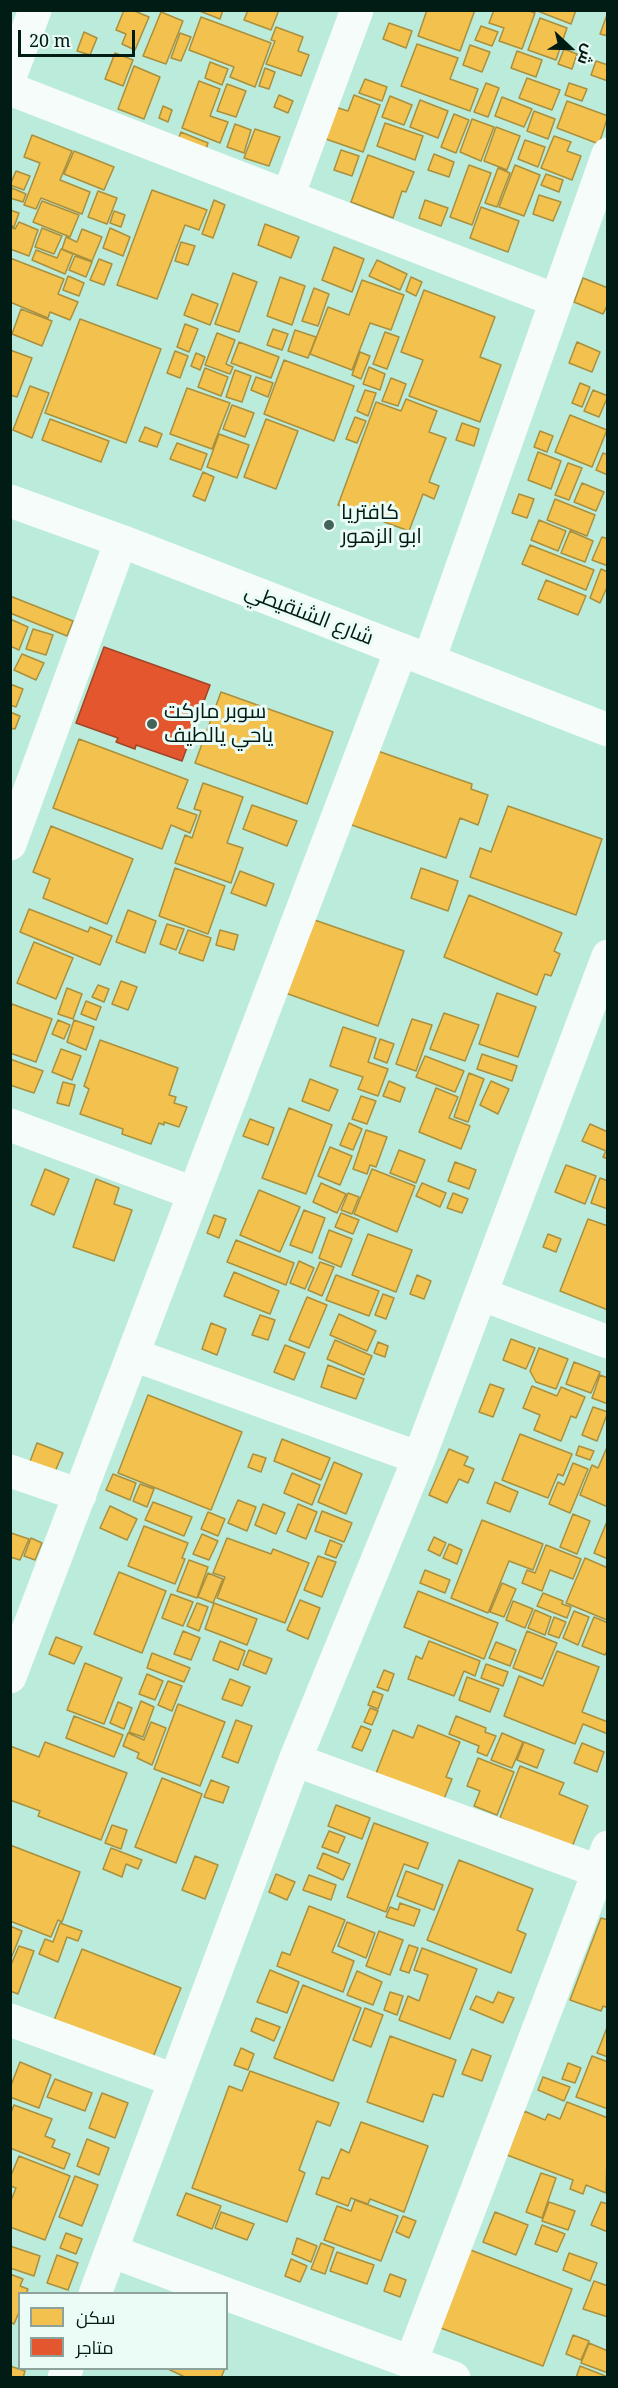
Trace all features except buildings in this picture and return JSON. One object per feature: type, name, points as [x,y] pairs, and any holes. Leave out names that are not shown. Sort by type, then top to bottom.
[{"type":"street","points":[[10,77],[35,10]]},
{"type":"street","points":[[288,196],[357,10]]},
{"type":"street","points":[[10,89],[555,300]]},
{"type":"street","points":[[10,1677],[134,1355],[193,1193],[415,656],[555,300],[608,154]]},
{"type":"street","name":"شارع الشنقيطي","points":[[10,501],[608,730]]},
{"type":"street","points":[[10,844],[121,542]]},
{"type":"street","points":[[96,2292],[295,1760],[419,1458],[608,956]]},
{"type":"street","points":[[10,1125],[193,1193]]},
{"type":"street","points":[[481,1294],[608,1342]]},
{"type":"street","points":[[134,1355],[419,1458]]},
{"type":"street","points":[[10,1471],[80,1495]]},
{"type":"street","points":[[295,1760],[604,1865],[411,2362]]},
{"type":"street","points":[[10,2020],[174,2080]]},
{"type":"street","points":[[111,2251],[221,2292]]},
{"type":"street","points":[[228,2295],[454,2378]]},
{"type":"place","name":"كافتريا ابو الزهور","points":[[329,525]]},
{"type":"place","name":"سوبر ماركت ياحي يالطيف","points":[[152,724]]}]
